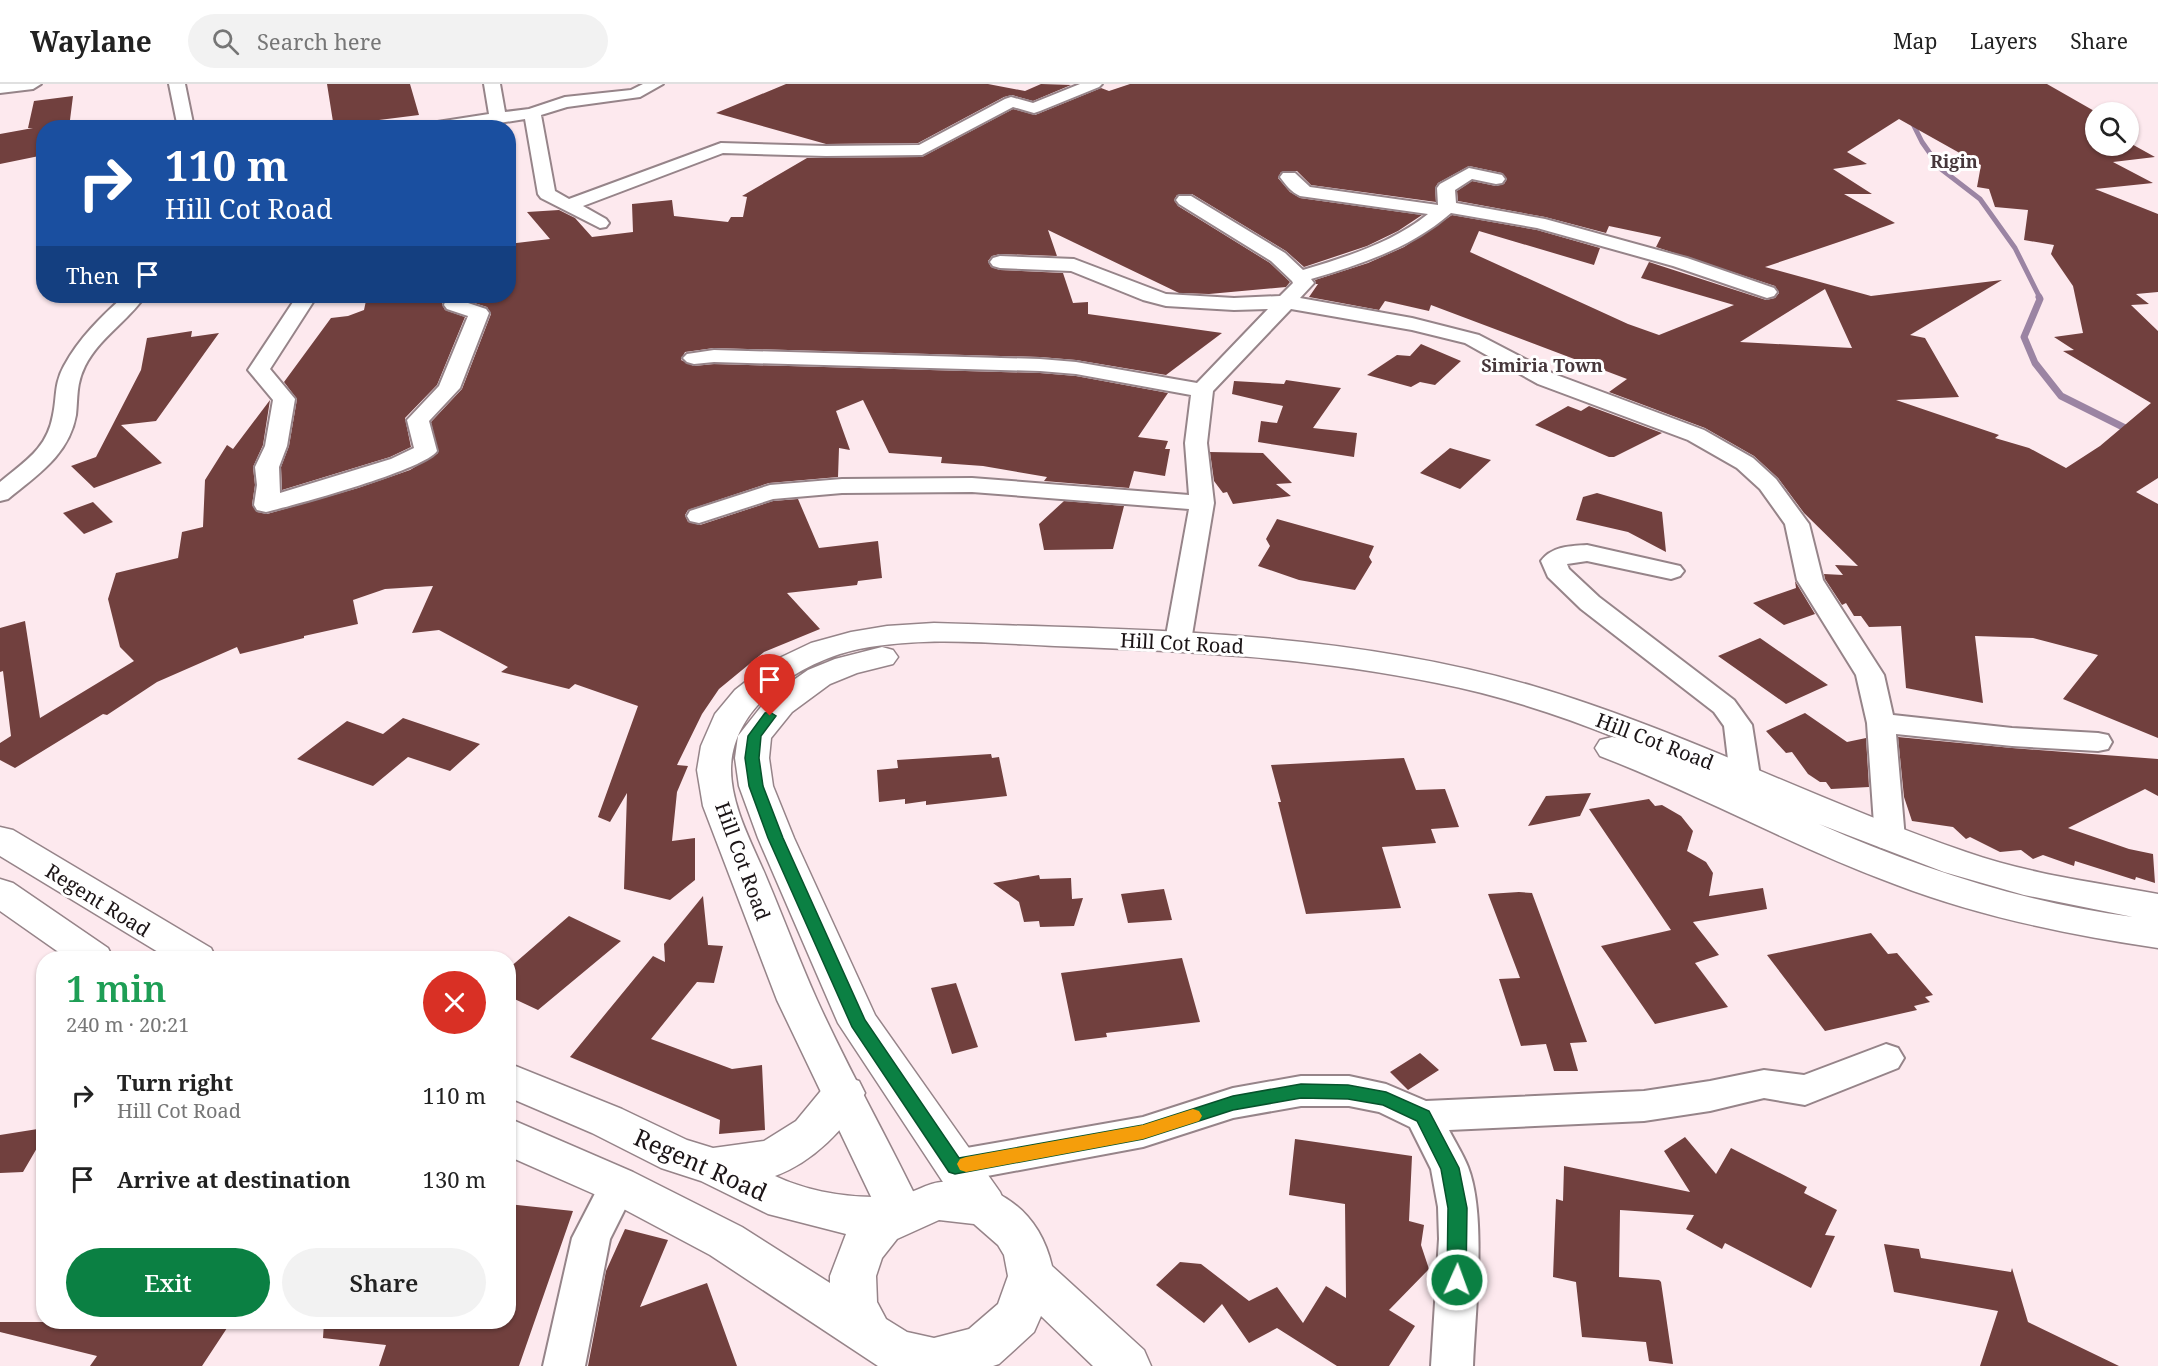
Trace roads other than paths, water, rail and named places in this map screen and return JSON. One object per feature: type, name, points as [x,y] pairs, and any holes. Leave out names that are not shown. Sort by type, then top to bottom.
[{"type":"main road","name":"Hill Cot Road","points":[[902,1214],[797,1000],[720,807],[714,770],[718,746],[727,721],[746,697],[782,669],[822,650],[887,635],[934,632],[992,633],[1178,642],[1316,652],[1439,674],[1520,693],[1588,715],[1745,776],[1811,808],[1957,863],[2024,882],[2158,908]]},
{"type":"main road","name":"Hill Cot Road","points":[[984,1206],[858,1023],[776,838],[756,786],[752,758],[755,736],[770,716],[797,691],[819,677],[846,666],[873,659],[904,653],[945,652],[1184,662],[1284,669],[1408,688],[1473,702],[1523,717],[1639,758],[1876,863],[1948,889],[2029,912],[2102,927],[2158,934]]},
{"type":"main road","name":"Regent Road","points":[[0,839],[185,951]]},
{"type":"main road","points":[[0,892],[84,951]]},
{"type":"main road","name":"Regent Road","points":[[516,1082],[607,1121],[676,1155],[713,1166],[784,1201],[849,1215],[902,1214]]},
{"type":"main road","points":[[713,1166],[773,1158],[811,1133],[844,1093]]},
{"type":"main road","points":[[516,1140],[618,1185],[726,1241],[868,1331],[897,1352],[938,1363],[982,1348],[1017,1317],[1031,1276],[1026,1252],[1014,1231],[984,1206],[939,1201],[902,1214],[881,1225],[862,1248],[853,1276],[854,1305],[868,1331]]},
{"type":"main road","points":[[1031,1276],[1127,1366]]},
{"type":"street","points":[[0,88],[33,84]]},
{"type":"street","points":[[177,84],[184,120]]},
{"type":"street","points":[[492,84],[498,117]]},
{"type":"street","points":[[482,120],[532,113],[565,102],[634,94],[655,84]]},
{"type":"street","points":[[570,206],[721,148],[826,151],[922,150],[1011,102],[1034,108],[1095,84]]},
{"type":"street","points":[[532,113],[547,194],[600,223]]},
{"type":"street","points":[[1445,209],[1446,188],[1469,173],[1496,179]]},
{"type":"street","points":[[1289,177],[1299,189],[1306,192],[1445,209],[1550,226],[1680,262],[1767,292]]},
{"type":"street","points":[[1178,642],[1202,503],[1197,443],[1202,390],[1304,283],[1278,256],[1185,200]]},
{"type":"street","points":[[1299,277],[1342,265],[1390,245],[1445,209]]},
{"type":"street","points":[[1000,262],[1074,265],[1150,296],[1166,300],[1234,304],[1286,302],[1412,324],[1472,339],[1536,374],[1696,435],[1722,448],[1745,463],[1768,484],[1797,524],[1810,580],[1870,675],[1881,723],[1890,838]]},
{"type":"street","points":[[0,494],[48,454],[60,435],[65,413],[65,393],[74,367],[92,338],[128,303]]},
{"type":"street","points":[[302,303],[259,370],[284,399],[276,446],[267,467],[269,484],[266,505],[399,464],[426,451],[418,420],[449,388],[479,313],[454,305],[455,303]]},
{"type":"street","points":[[694,358],[747,356],[1040,365],[1076,368],[1202,390]]},
{"type":"street","points":[[699,516],[770,492],[842,486],[961,485],[1202,503]]},
{"type":"street","points":[[1671,572],[1587,553],[1567,554],[1554,561],[1557,572],[1590,603],[1724,706],[1738,725],[1745,776]]},
{"type":"street","points":[[1881,723],[2012,737],[2098,742]]},
{"type":"street","points":[[955,1166],[1143,1132],[1233,1103],[1301,1091],[1348,1092],[1386,1099],[1423,1116],[1644,1106],[1710,1096],[1764,1084],[1805,1090],[1886,1058]]},
{"type":"street","points":[[1423,1116],[1450,1168],[1457,1208],[1461,1364]]},
{"type":"street","points":[[564,1366],[591,1238],[618,1185]]},
{"type":"waterway","points":[[1910,118],[1922,142],[1941,169],[1980,199],[2015,248],[2040,298]]},
{"type":"waterway","points":[[2039,297],[2024,337],[2035,363],[2061,396],[2133,432]]},
{"type":"district","name":"Rigin","points":[[1954,161]]},
{"type":"district","name":"Simiria Town","points":[[1542,365]]}]
